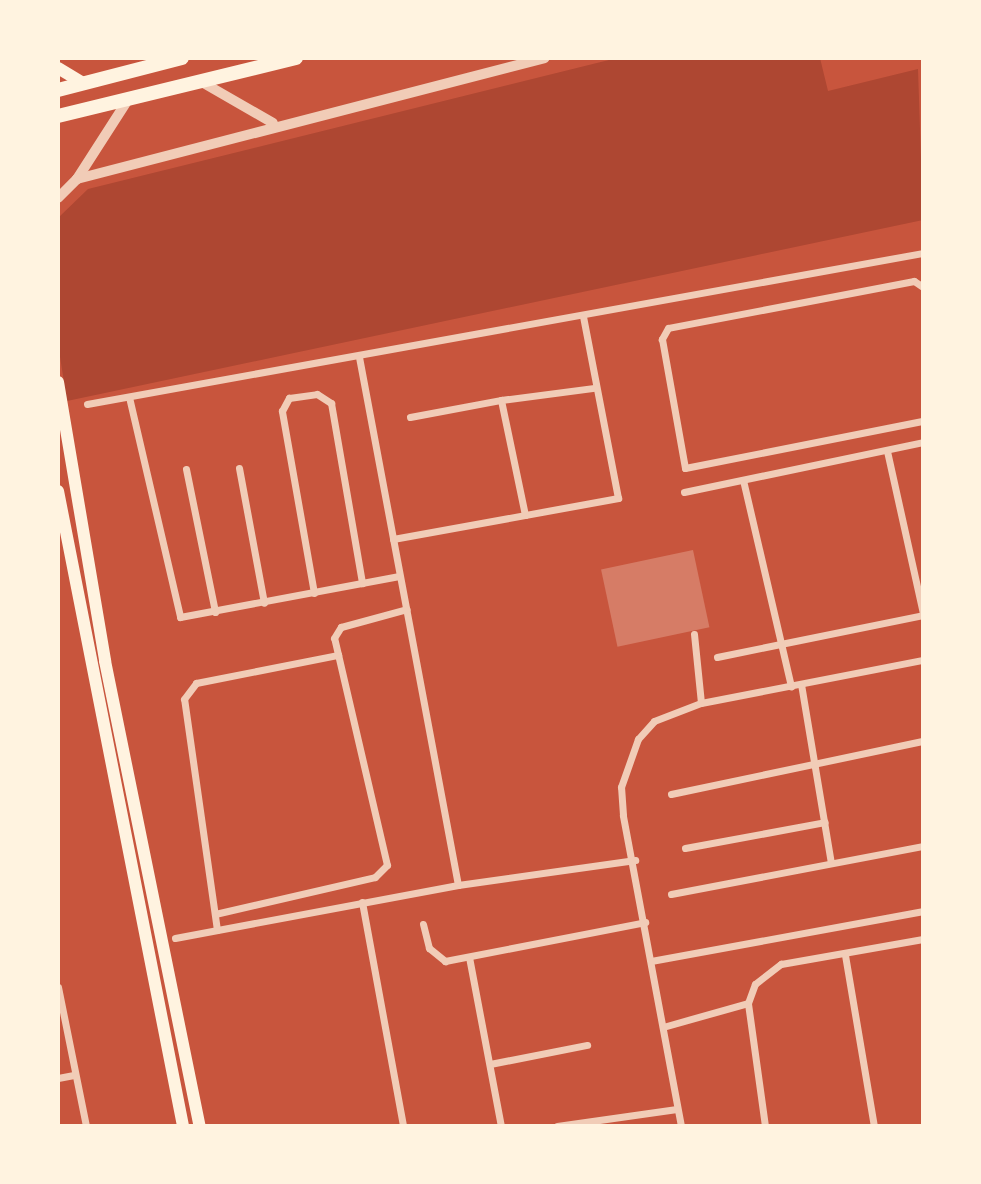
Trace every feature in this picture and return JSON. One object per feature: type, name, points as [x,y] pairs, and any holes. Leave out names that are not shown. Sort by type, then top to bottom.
[{"type":"highway","points":[[58,90],[182,58]]},
{"type":"highway","points":[[58,116],[296,58]]},
{"type":"main road","points":[[58,68],[83,83]]},
{"type":"main road","points":[[58,382],[105,661],[200,1126]]},
{"type":"main road","points":[[58,491],[183,1126]]},
{"type":"street","points":[[77,179],[274,123],[544,58]]},
{"type":"street","points":[[200,81],[274,123]]},
{"type":"street","points":[[58,198],[77,179],[129,98]]},
{"type":"street","points":[[87,404],[923,253]]},
{"type":"street","points":[[923,287],[914,281],[668,328],[662,339],[685,468],[923,422]]},
{"type":"street","points":[[393,539],[618,498],[594,388],[583,316]]},
{"type":"street","points":[[359,357],[458,885]]},
{"type":"street","points":[[410,417],[501,400],[594,388]]},
{"type":"street","points":[[314,593],[282,411],[289,398],[317,394],[331,403],[362,583]]},
{"type":"street","points":[[129,397],[175,611],[189,618],[400,576]]},
{"type":"street","points":[[501,400],[525,515]]},
{"type":"street","points":[[684,492],[923,442]]},
{"type":"street","points":[[717,657],[923,614],[887,451]]},
{"type":"street","points":[[239,468],[264,603]]},
{"type":"street","points":[[186,469],[215,612]]},
{"type":"street","points":[[744,480],[791,686]]},
{"type":"street","points":[[215,914],[374,877],[387,865],[334,638],[341,627],[407,609]]},
{"type":"street","points":[[694,634],[701,703]]},
{"type":"street","points":[[217,930],[181,714],[188,690],[338,655]]},
{"type":"street","points":[[681,1126],[635,860],[623,815],[626,764],[654,721],[701,703],[923,660]]},
{"type":"street","points":[[801,684],[817,765],[831,863]]},
{"type":"street","points":[[671,794],[923,741]]},
{"type":"street","points":[[685,848],[825,821]]},
{"type":"street","points":[[671,894],[923,846]]},
{"type":"street","points":[[174,938],[458,885],[635,860]]},
{"type":"street","points":[[362,902],[404,1126]]},
{"type":"street","points":[[652,961],[923,911]]},
{"type":"street","points":[[424,924],[435,956],[469,957],[645,922]]},
{"type":"street","points":[[765,1126],[748,1003],[755,984],[781,964],[845,955],[923,939]]},
{"type":"street","points":[[845,955],[874,1126]]},
{"type":"street","points":[[469,957],[501,1126]]},
{"type":"street","points":[[58,987],[86,1126]]},
{"type":"street","points":[[663,1027],[748,1003]]},
{"type":"street","points":[[490,1064],[587,1045]]},
{"type":"street","points":[[58,1078],[74,1075]]},
{"type":"street","points":[[557,1126],[677,1109]]},
{"type":"shaded area","points":[[617,58],[820,58],[828,91],[918,69],[923,220],[67,401],[58,344],[58,218],[88,189]]},
{"type":"building","points":[[693,550],[709,627],[617,647],[601,570]]}]
